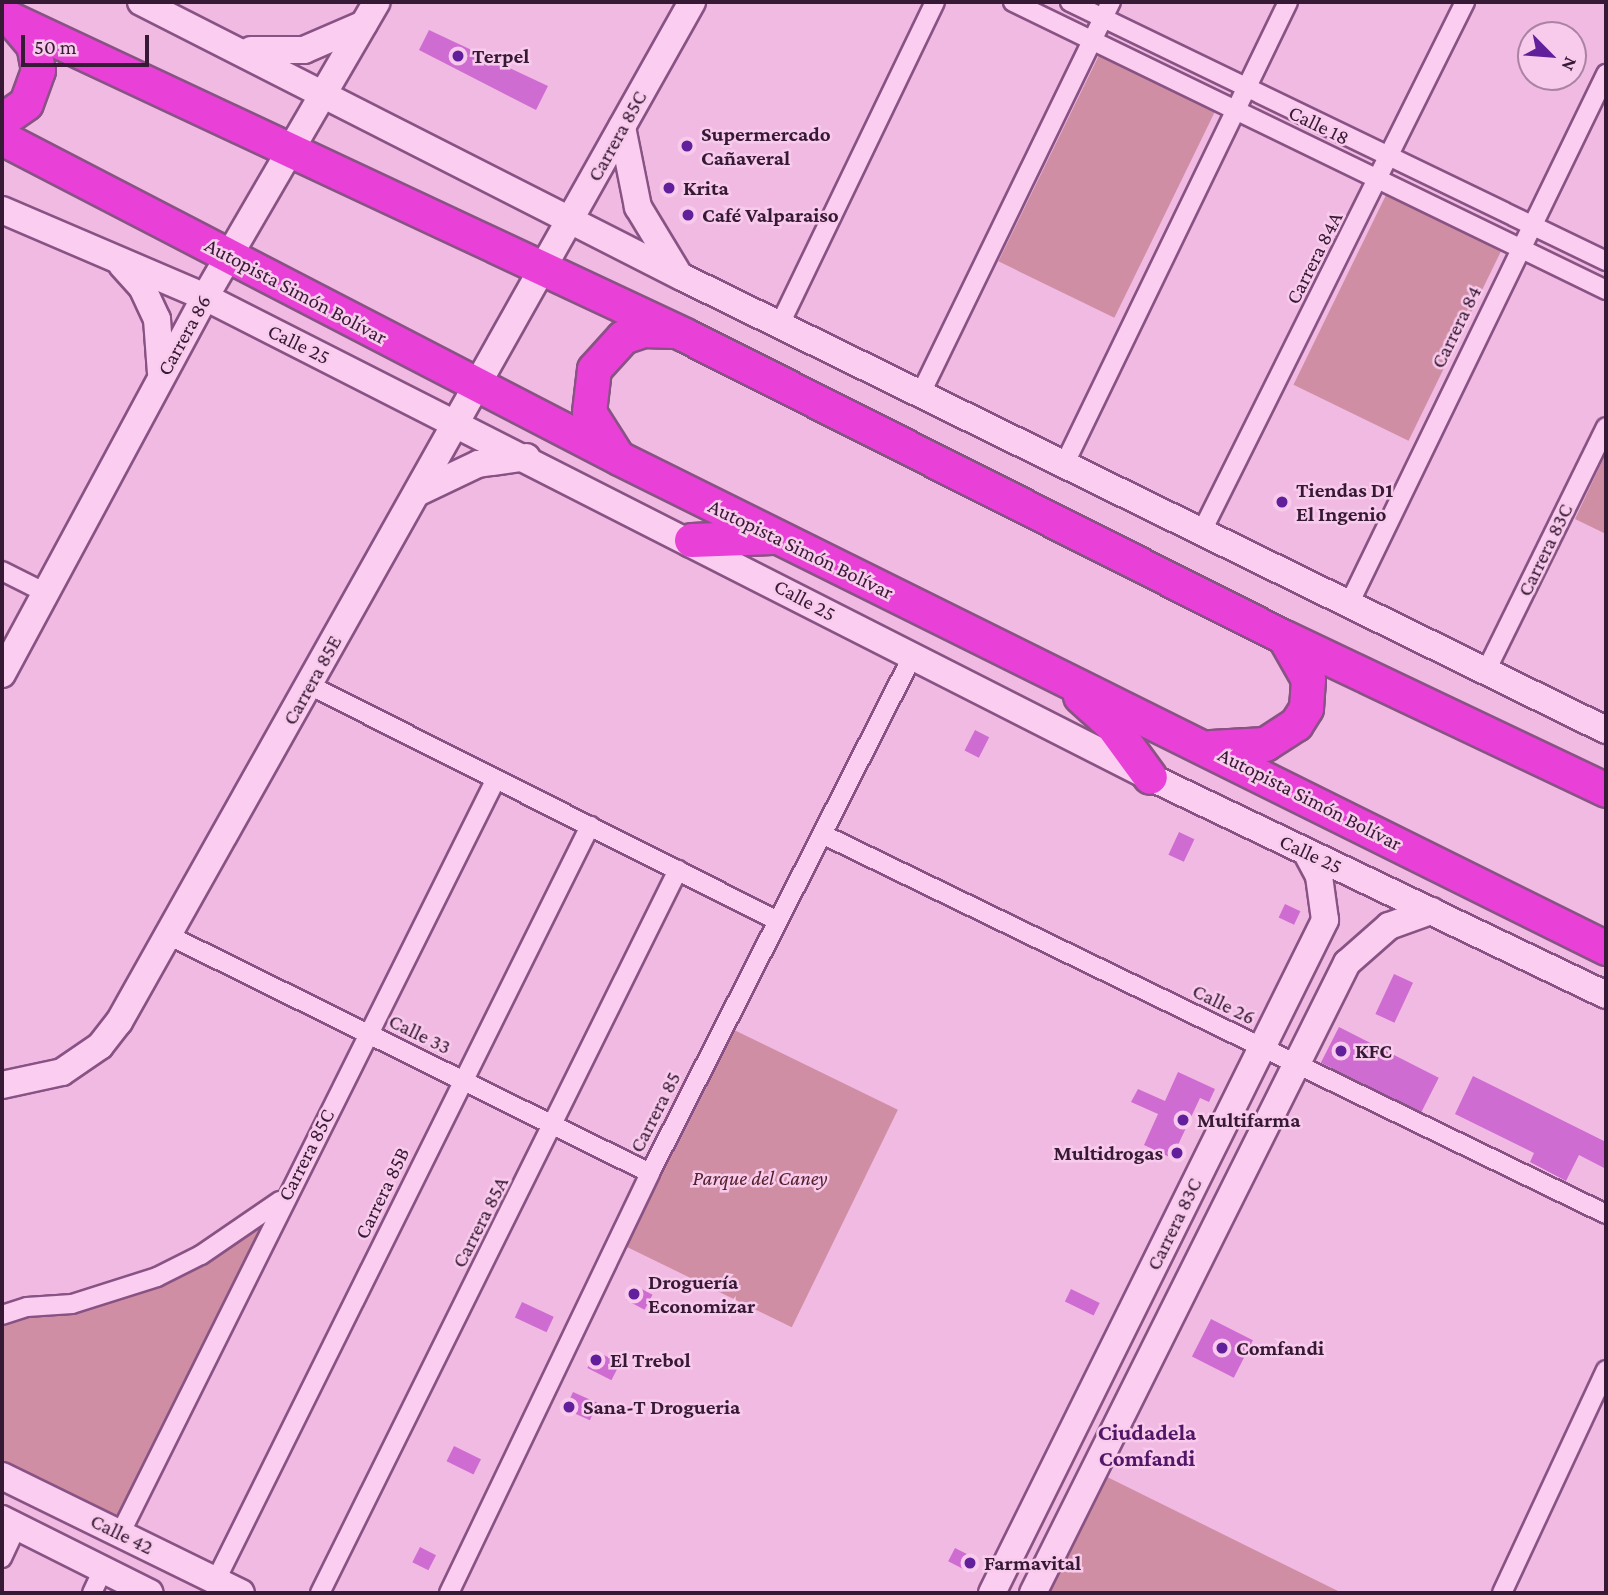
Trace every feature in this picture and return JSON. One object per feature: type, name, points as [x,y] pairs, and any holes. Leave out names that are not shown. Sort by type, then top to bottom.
[{"type":"highway","points":[[2,120],[26,103],[38,70],[29,37],[6,17]]},
{"type":"highway","points":[[6,17],[685,335],[1284,637],[1606,790]]},
{"type":"highway","name":"Autopista Simón Bolívar","points":[[2,138],[619,458],[1038,666],[1209,747],[1606,948]]},
{"type":"highway","points":[[619,458],[589,412],[594,369],[614,344],[632,333],[653,329],[685,335]]},
{"type":"highway","points":[[691,540],[776,537]]},
{"type":"highway","points":[[1209,747],[1256,746],[1296,724],[1306,708],[1308,679],[1284,637]]},
{"type":"highway","points":[[1038,666],[1112,725],[1150,777]]},
{"type":"street","points":[[141,2],[572,217],[681,277],[1201,533],[1350,602],[1485,673],[1606,730]]},
{"type":"street","name":"Carrera 85C","points":[[542,270],[692,2]]},
{"type":"street","points":[[780,324],[935,2]]},
{"type":"street","name":"Calle 18","points":[[1013,2],[1606,290]]},
{"type":"street","name":"Calle 18","points":[[1070,2],[1107,10],[1247,87],[1606,261]]},
{"type":"street","points":[[1064,464],[1288,2]]},
{"type":"street","name":"Carrera 84A","points":[[1201,533],[1379,180],[1465,2]]},
{"type":"street","points":[[920,395],[1107,10]]},
{"type":"street","points":[[230,46],[267,52],[304,50],[371,12]]},
{"type":"street","name":"Carrera 86","points":[[2,674],[205,297],[371,12]]},
{"type":"street","name":"Carrera 84","points":[[1350,602],[1606,74]]},
{"type":"street","points":[[622,127],[638,208],[681,277]]},
{"type":"street","name":"Calle 25","points":[[2,210],[205,297],[528,457],[912,657],[1150,777],[1606,995]]},
{"type":"street","points":[[117,259],[142,287],[157,319],[160,379]]},
{"type":"street","name":"Carrera 85E","points":[[2,1085],[62,1072],[100,1046],[119,1022],[170,936],[542,270]]},
{"type":"street","name":"Carrera 83C","points":[[1485,673],[1606,426]]},
{"type":"street","points":[[417,493],[478,464],[528,457]]},
{"type":"street","points":[[2,571],[46,593]]},
{"type":"street","name":"Carrera 85","points":[[449,1593],[650,1173],[912,657]]},
{"type":"street","points":[[309,685],[778,921]]},
{"type":"street","name":"Carrera 85C","points":[[120,1534],[283,1199],[496,779]]},
{"type":"street","name":"Carrera 85B","points":[[216,1580],[590,826]]},
{"type":"street","name":"Calle 26","points":[[822,834],[1606,1214]]},
{"type":"street","name":"Carrera 83C","points":[[992,1593],[1325,920],[1319,876],[1306,852]]},
{"type":"street","name":"Carrera 85A","points":[[320,1593],[554,1126],[678,870]]},
{"type":"street","name":"Carrera 83C","points":[[1033,1593],[1295,1064],[1355,954],[1389,926],[1431,911]]},
{"type":"street","name":"Calle 33","points":[[170,936],[650,1173]]},
{"type":"street","points":[[2,1315],[27,1307],[72,1304],[157,1276],[201,1255],[283,1199]]},
{"type":"street","points":[[1502,1593],[1606,1370]]},
{"type":"street","points":[[1074,1426],[1084,1447],[1106,1444]]},
{"type":"street","name":"Calle 42","points":[[2,1476],[241,1593]]},
{"type":"street","points":[[1035,1506],[1057,1502],[1068,1522]]},
{"type":"street","points":[[2,1558],[9,1523]]},
{"type":"street","name":"Calle 42","points":[[9,1523],[97,1581],[150,1593]]},
{"type":"green space","points":[[1101,51],[1217,108],[1114,318],[998,261]]},
{"type":"green space","points":[[1386,195],[1501,251],[1409,441],[1294,385]]},
{"type":"green space","points":[[1606,453],[1606,534],[1575,519]]},
{"type":"green space","name":"Parque del Caney","points":[[728,1027],[898,1110],[792,1327],[622,1245]]},
{"type":"green space","points":[[283,1199],[120,1534],[2,1476],[2,1315],[157,1277]]},
{"type":"green space","points":[[1093,1470],[1338,1591],[1033,1593]]},
{"type":"building","points":[[429,30],[548,86],[536,110],[419,50]]},
{"type":"building","points":[[975,730],[989,737],[979,758],[965,750]]},
{"type":"building","points":[[1179,832],[1194,839],[1184,862],[1168,855]]},
{"type":"building","points":[[1285,904],[1300,911],[1294,925],[1279,918]]},
{"type":"building","points":[[1394,974],[1413,983],[1394,1023],[1375,1014]]},
{"type":"building","points":[[1339,1027],[1439,1078],[1421,1113],[1321,1063]]},
{"type":"building","points":[[1178,1072],[1215,1089],[1209,1102],[1200,1098],[1178,1145],[1184,1148],[1178,1161],[1144,1145],[1158,1114],[1131,1102],[1138,1089],[1165,1101]]},
{"type":"building","points":[[1473,1076],[1606,1142],[1606,1169],[1579,1155],[1566,1181],[1530,1162],[1534,1153],[1455,1114]]},
{"type":"building","points":[[634,1285],[653,1295],[645,1310],[626,1300]]},
{"type":"building","points":[[1071,1289],[1100,1303],[1094,1316],[1065,1302]]},
{"type":"building","points":[[522,1302],[554,1317],[547,1332],[515,1317]]},
{"type":"building","name":"Comfandi","points":[[1211,1319],[1253,1340],[1234,1378],[1192,1356]]},
{"type":"building","points":[[596,1351],[620,1363],[611,1380],[587,1368]]},
{"type":"building","points":[[573,1392],[598,1403],[590,1420],[565,1409]]},
{"type":"building","points":[[454,1446],[481,1459],[474,1474],[447,1461]]},
{"type":"building","points":[[420,1547],[436,1555],[428,1570],[412,1562]]},
{"type":"building","points":[[955,1548],[977,1559],[970,1573],[948,1561]]},
{"type":"place","name":"Terpel","points":[[458,56]]},
{"type":"place","name":"Supermercado Cañaveral","points":[[687,146]]},
{"type":"place","name":"Krita","points":[[669,188]]},
{"type":"place","name":"Café Valparaiso","points":[[688,215]]},
{"type":"place","name":"Tiendas D1 El Ingenio","points":[[1282,502]]},
{"type":"place","name":"KFC","points":[[1341,1051]]},
{"type":"place","name":"Multifarma","points":[[1183,1120]]},
{"type":"place","name":"Multidrogas","points":[[1177,1153]]},
{"type":"place","name":"Droguería Economizar","points":[[634,1294]]},
{"type":"place","name":"Comfandi","points":[[1222,1348]]},
{"type":"place","name":"El Trebol","points":[[596,1360]]},
{"type":"place","name":"Sana-T Drogueria","points":[[569,1407]]},
{"type":"place","name":"Farmavital","points":[[970,1563]]},
{"type":"district","name":"Ciudadela Comfandi","points":[[1147,1445]]}]
